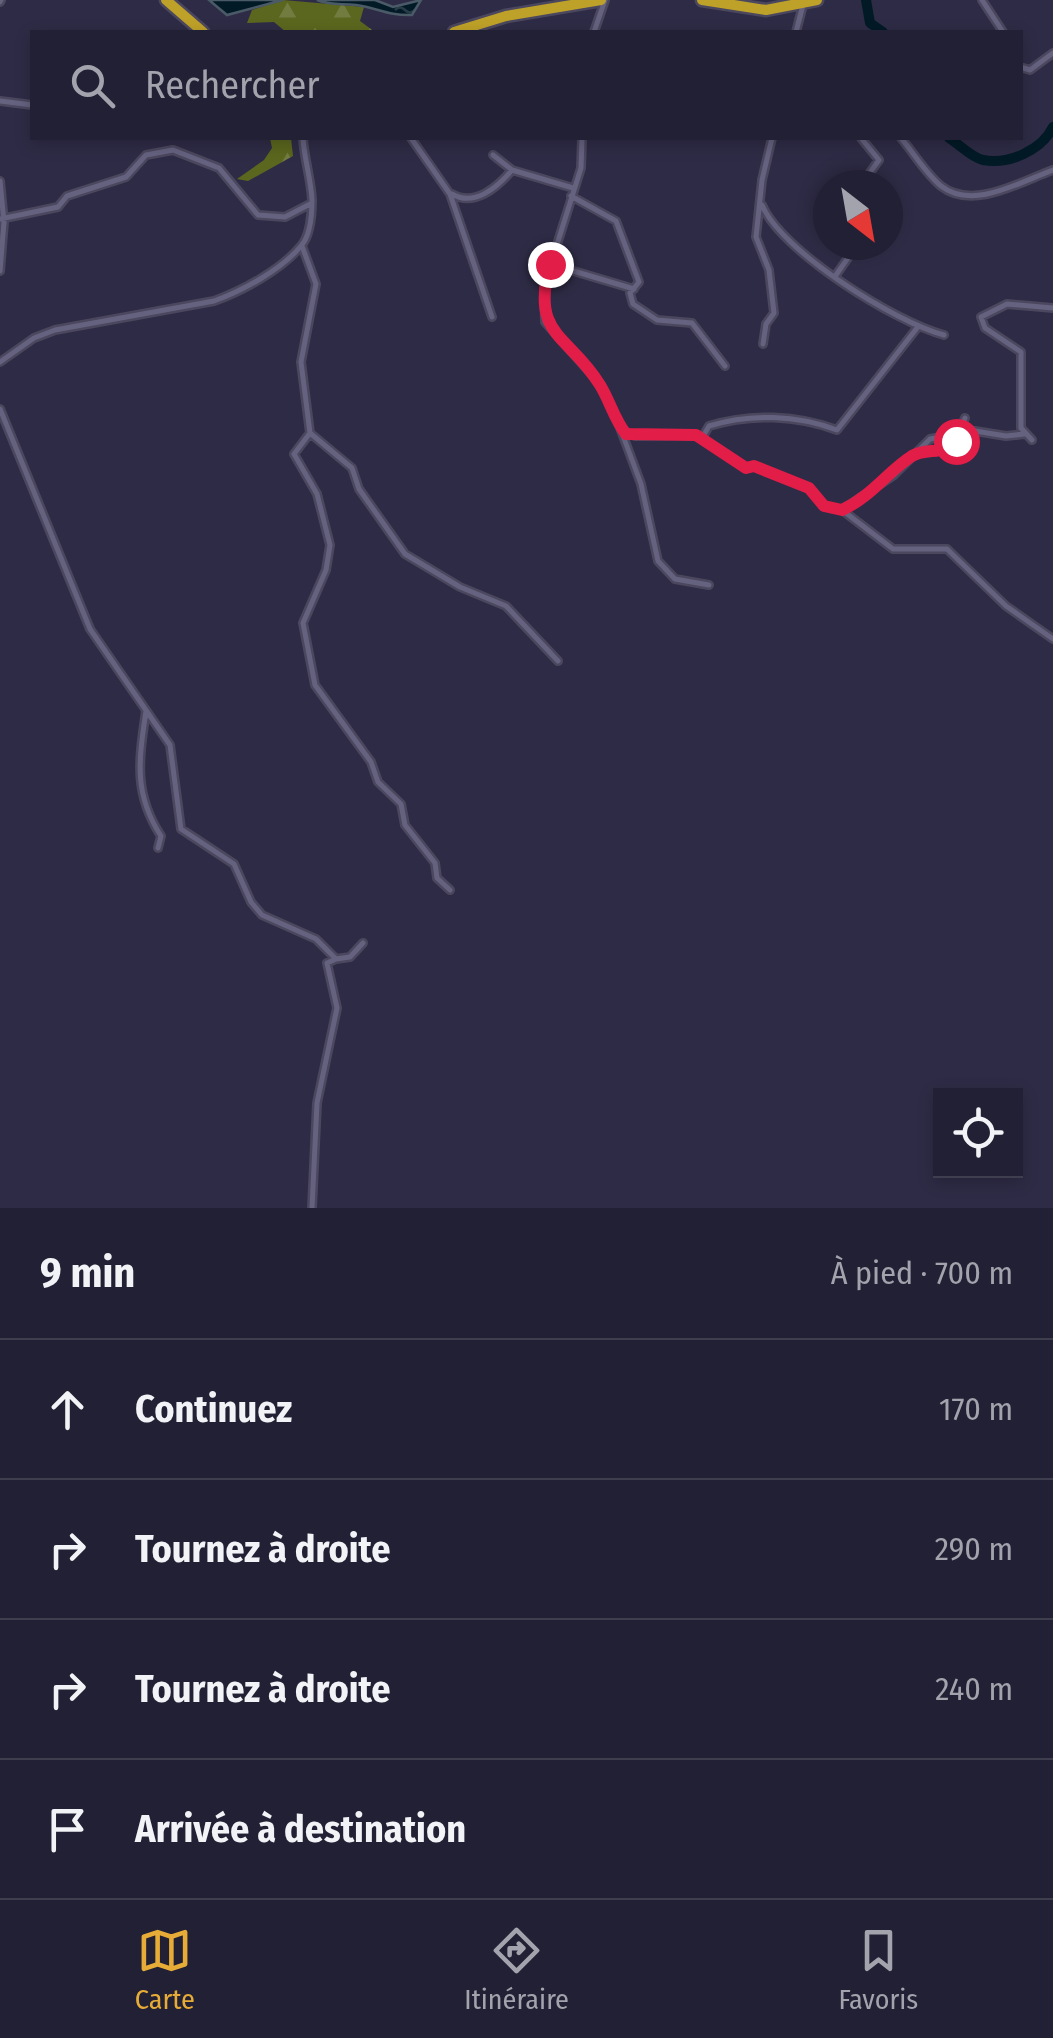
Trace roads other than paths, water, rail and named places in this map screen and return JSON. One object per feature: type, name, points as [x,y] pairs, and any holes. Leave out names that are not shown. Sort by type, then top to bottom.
[{"type":"highway","points":[[166,0],[200,30]]},
{"type":"highway","points":[[460,30],[603,0]]},
{"type":"highway","points":[[702,0],[751,10],[818,0]]},
{"type":"street","points":[[595,30],[603,0]]},
{"type":"street","points":[[982,0],[1002,30]]},
{"type":"street","points":[[797,30],[804,5]]},
{"type":"street","points":[[1023,68],[1030,70],[1053,53]]},
{"type":"street","points":[[0,101],[30,105]]},
{"type":"street","points":[[303,140],[312,202],[302,246],[316,284],[300,362],[310,433],[352,468],[359,490],[405,554],[460,587],[506,606],[558,661]]},
{"type":"street","points":[[412,140],[449,193],[492,317]]},
{"type":"street","points":[[582,140],[580,168],[544,286],[545,322],[601,386],[641,484],[658,561],[675,579],[709,585]]},
{"type":"street","points":[[764,344],[766,324],[774,313],[769,270],[757,247],[762,180],[772,140]]},
{"type":"street","points":[[863,140],[879,160],[872,170]]},
{"type":"street","points":[[903,140],[941,186],[956,193],[1011,189],[1053,170]]},
{"type":"street","points":[[2,220],[58,207],[67,196],[126,177],[136,171],[146,156],[166,150],[181,150],[219,168],[258,215],[285,218],[312,202]]},
{"type":"street","points":[[493,155],[512,170],[572,192],[616,221],[638,282],[630,293],[634,304],[641,313],[658,320],[692,323],[725,366]]},
{"type":"street","points":[[449,193],[466,201],[503,182],[512,170]]},
{"type":"street","points":[[0,181],[0,270]]},
{"type":"street","points":[[762,204],[772,227],[791,247],[917,328],[944,335]]},
{"type":"street","points":[[0,360],[34,338],[55,330],[214,301],[239,292],[302,246]]},
{"type":"street","points":[[836,276],[847,260]]},
{"type":"street","points":[[550,264],[634,289]]},
{"type":"street","points":[[1024,434],[1021,352],[985,328],[982,317],[1007,304],[1053,308]]},
{"type":"street","points":[[702,438],[709,426],[746,417],[803,418],[838,430],[917,328]]},
{"type":"street","points":[[0,408],[90,629],[170,745],[182,829],[234,864],[262,914],[316,939],[336,959]]},
{"type":"street","points":[[917,453],[947,450],[966,418]]},
{"type":"street","points":[[619,425],[635,436],[702,438],[746,468],[754,466],[809,488],[824,506],[842,510],[894,548],[947,549],[1006,606],[1053,639]]},
{"type":"street","points":[[842,510],[883,484],[930,440],[961,432],[1024,434],[1032,440]]},
{"type":"street","points":[[310,433],[294,454],[318,494],[330,546],[326,570],[303,623],[315,685],[371,762],[378,782],[401,804],[405,825],[436,862],[437,878],[450,890]]},
{"type":"street","points":[[146,711],[137,766],[146,812],[161,836],[158,848]]},
{"type":"street","points":[[312,1208],[318,1103],[337,1008],[328,963],[350,957],[363,943]]},
{"type":"water","points":[[209,0],[283,0],[227,15]]},
{"type":"water","points":[[317,0],[375,0],[393,7],[421,0],[412,15]]},
{"type":"waterway","points":[[866,0],[870,23],[880,30]]},
{"type":"waterway","points":[[952,140],[979,159],[1003,160],[1033,149],[1053,127]]}]
